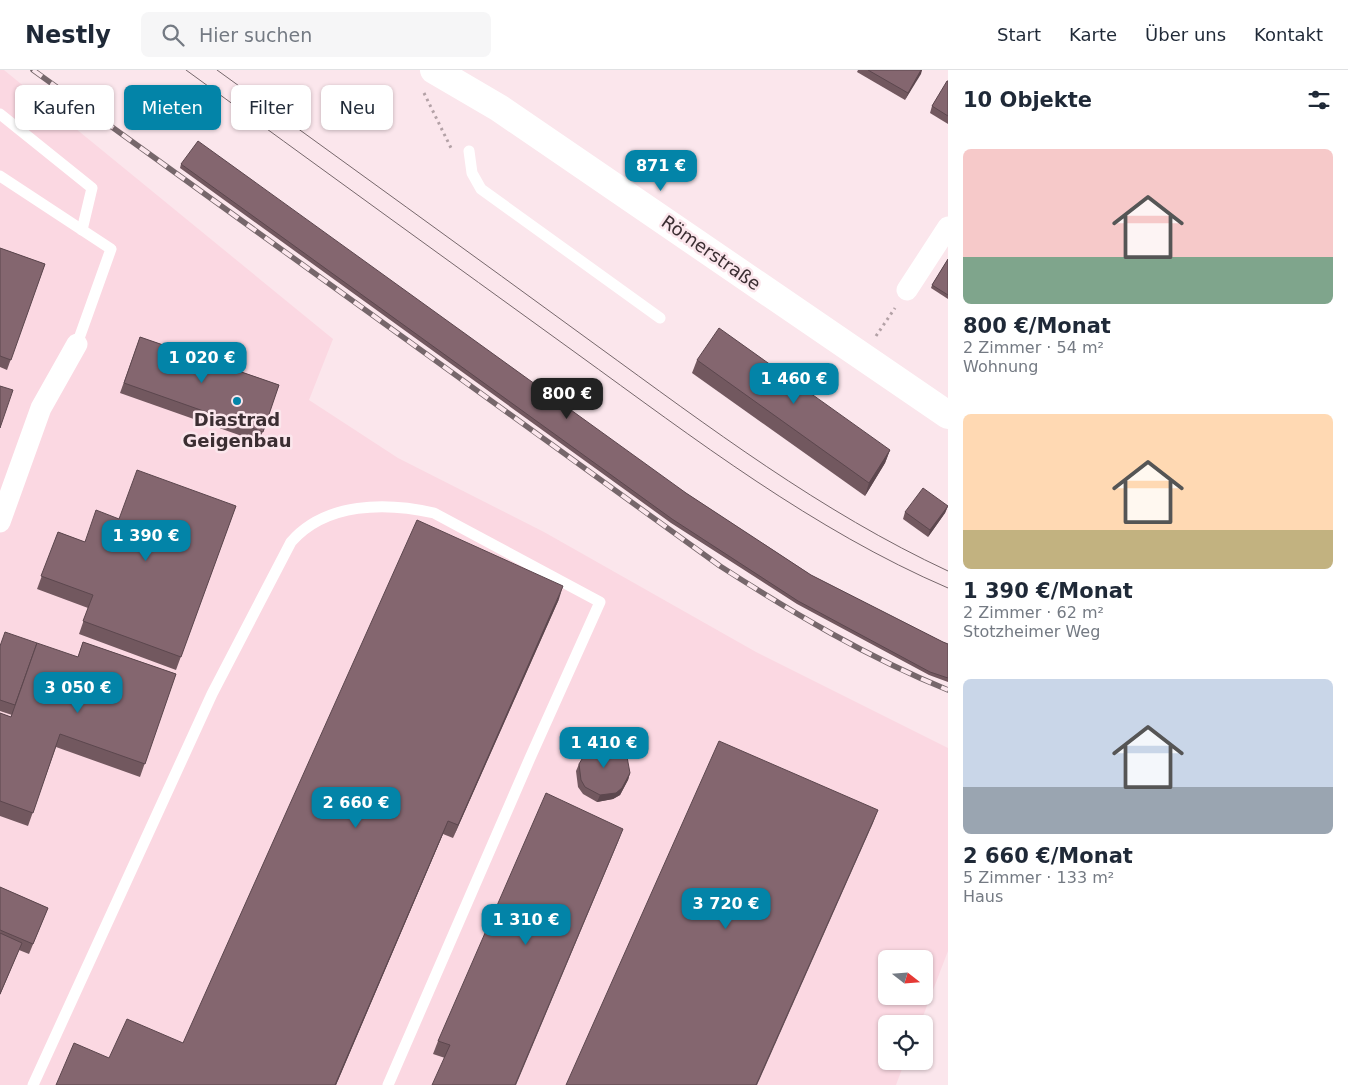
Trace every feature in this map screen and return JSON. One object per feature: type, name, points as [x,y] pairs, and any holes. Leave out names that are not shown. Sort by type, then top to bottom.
[{"type":"main road","name":"Römerstraße","points":[[428,80],[499,108],[868,349],[948,415]]},
{"type":"street","points":[[907,290],[948,227]]},
{"type":"street","points":[[0,522],[41,408],[77,344]]},
{"type":"lane","points":[[0,114],[92,188],[82,230]]},
{"type":"lane","points":[[469,151],[472,173],[481,189],[660,318]]},
{"type":"lane","points":[[0,176],[111,249],[77,344]]},
{"type":"lane","points":[[33,1085],[212,694],[291,542],[302,529],[335,514],[381,506],[404,506],[434,513],[600,602],[388,1085]]},
{"type":"path","points":[[428,80],[456,157]]},
{"type":"path","points":[[868,349],[907,290]]},
{"type":"shaded area","points":[[0,70],[4,70],[22,85],[15,85],[15,130],[77,130],[333,339],[309,400],[398,458],[544,532],[756,652],[948,748],[948,951],[933,990],[933,950],[878,950],[878,1005],[927,1005],[923,1015],[878,1015],[878,1070],[902,1070],[896,1085],[0,1085]]},
{"type":"building","points":[[868,70],[921,70],[908,93]]},
{"type":"building","points":[[948,81],[948,116],[932,106]]},
{"type":"building","points":[[198,141],[686,493],[811,575],[948,644],[948,678],[930,672],[798,601],[672,519],[181,164]]},
{"type":"building","points":[[0,248],[45,264],[11,360],[0,356]]},
{"type":"building","points":[[948,259],[948,295],[932,285]]},
{"type":"building","points":[[719,328],[890,450],[869,483],[697,360]]},
{"type":"building","points":[[140,337],[279,385],[263,432],[124,383]]},
{"type":"building","points":[[0,386],[13,390],[0,428]]},
{"type":"building","points":[[137,470],[236,506],[181,657],[83,621],[93,595],[41,576],[58,532],[85,542],[96,510],[119,519]]},
{"type":"building","points":[[923,488],[948,506],[930,530],[905,512]]},
{"type":"building","points":[[417,520],[563,586],[458,825],[448,821],[335,1085],[56,1085],[74,1043],[109,1058],[127,1019],[183,1043]]},
{"type":"building","points":[[5,632],[37,643],[15,705],[0,700],[0,646]]},
{"type":"building","points":[[83,642],[176,674],[145,764],[60,734],[33,813],[0,801],[0,713],[11,717],[37,643],[78,657]]},
{"type":"building","points":[[719,741],[878,810],[756,1085],[566,1085]]},
{"type":"building","points":[[605,743],[614,745],[627,757],[630,773],[622,788],[616,793],[600,795],[585,787],[581,780],[579,764],[588,749]]},
{"type":"building","points":[[546,793],[623,829],[515,1085],[432,1085],[450,1045],[438,1041]]},
{"type":"building","points":[[0,887],[48,908],[33,944],[0,930]]},
{"type":"building","points":[[0,933],[22,943],[0,994]]},
{"type":"tram line","points":[[186,70],[710,450],[802,511],[850,539],[898,565],[948,588]]},
{"type":"tram line","points":[[217,70],[681,407],[767,467],[855,522],[901,548],[948,571]]},
{"type":"railway","points":[[33,70],[720,566],[775,601],[860,649],[948,690]]},
{"type":"place","name":"Diastrad Geigenbau","points":[[237,401]]}]
